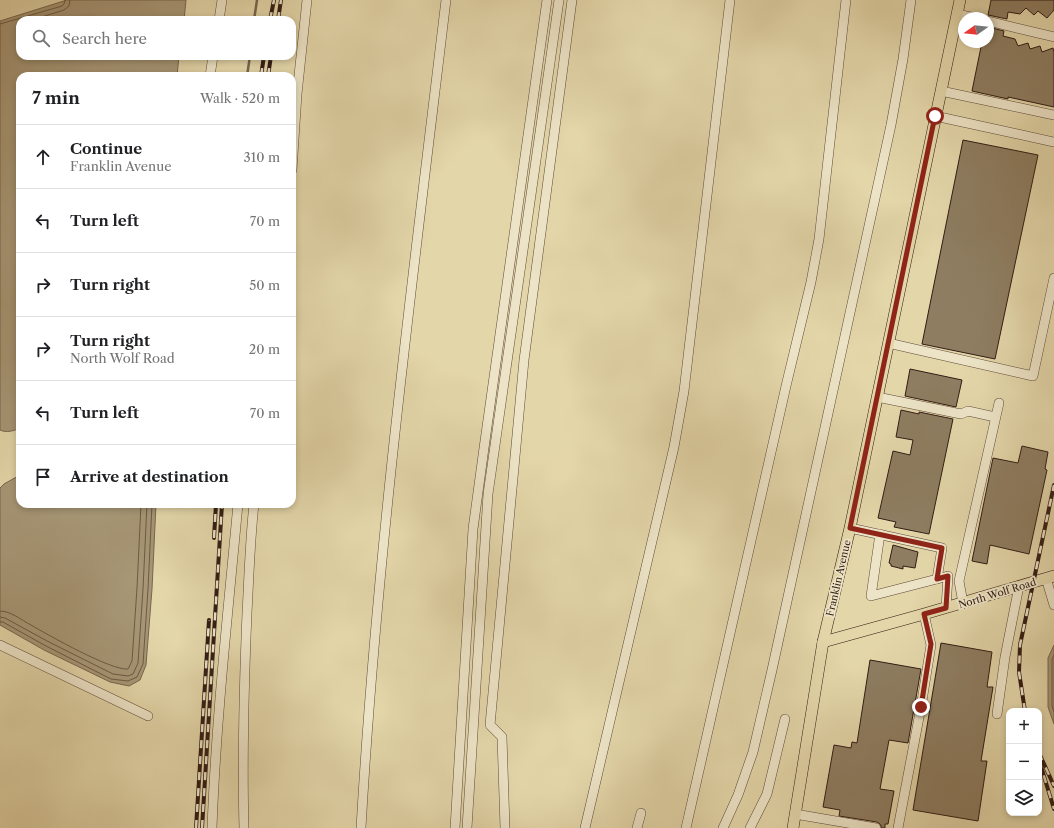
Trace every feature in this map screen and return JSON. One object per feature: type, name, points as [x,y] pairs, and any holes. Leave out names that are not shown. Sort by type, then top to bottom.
[{"type":"main road","name":"Franklin Avenue","points":[[792,828],[824,642],[850,528],[960,0]]},
{"type":"main road","name":"North Wolf Road","points":[[824,642],[1050,577]]},
{"type":"lane","points":[[220,16],[222,0]]},
{"type":"lane","points":[[296,109],[307,0]]},
{"type":"lane","points":[[361,828],[366,736],[397,407],[446,0]]},
{"type":"lane","points":[[455,828],[474,529],[547,0]]},
{"type":"lane","points":[[467,828],[488,494],[559,0]]},
{"type":"lane","points":[[505,828],[502,738],[490,725],[524,360],[572,0]]},
{"type":"lane","points":[[585,828],[674,447],[684,391],[730,0]]},
{"type":"lane","points":[[686,828],[811,282],[819,239],[846,0]]},
{"type":"lane","points":[[723,828],[738,795],[753,752],[891,125],[903,59],[911,0]]},
{"type":"lane","points":[[994,22],[1054,37]]},
{"type":"lane","points":[[211,72],[212,60]]},
{"type":"lane","points":[[941,91],[1054,115]]},
{"type":"lane","points":[[935,116],[1054,142]]},
{"type":"lane","points":[[888,343],[1032,376],[1054,278]]},
{"type":"lane","points":[[877,397],[962,414],[968,411],[995,417]]},
{"type":"lane","points":[[963,603],[959,581],[998,403]]},
{"type":"lane","points":[[212,828],[216,757],[238,508]]},
{"type":"lane","points":[[244,828],[242,764],[245,651],[251,530],[254,508]]},
{"type":"lane","points":[[850,528],[942,548],[937,579]]},
{"type":"lane","points":[[880,534],[871,596],[948,576],[946,608]]},
{"type":"lane","points":[[1050,577],[1054,605]]},
{"type":"lane","points":[[997,714],[1005,657],[1019,586]]},
{"type":"lane","points":[[898,828],[921,707],[931,644],[924,614]]},
{"type":"lane","points":[[0,645],[148,716]]},
{"type":"lane","points":[[750,828],[767,794],[785,719]]},
{"type":"lane","points":[[637,828],[641,813]]},
{"type":"lane","points":[[795,814],[876,828]]},
{"type":"water","points":[[67,0],[186,0],[184,16],[16,16],[16,60],[179,60],[177,72],[16,72],[16,430],[13,431],[0,430],[0,21]]},
{"type":"water","points":[[16,477],[16,508],[156,508],[152,589],[146,665],[140,680],[129,686],[110,682],[44,650],[0,625],[0,488]]},
{"type":"water","points":[[1054,645],[1054,724],[1048,707],[1048,658]]},
{"type":"building","points":[[991,0],[1054,0],[1054,10],[1047,18],[1038,11],[1034,15],[1026,8],[1020,14],[1008,12],[1007,19],[994,16],[994,12],[989,12]]},
{"type":"building","points":[[994,28],[1004,31],[1003,36],[1015,39],[1018,46],[1028,43],[1030,49],[1040,46],[1042,52],[1053,48],[1054,107],[972,91],[981,48],[994,48]]},
{"type":"building","points":[[963,140],[1038,155],[995,359],[922,344]]},
{"type":"building","points":[[910,369],[962,380],[956,407],[905,396]]},
{"type":"building","points":[[901,410],[953,419],[929,534],[894,527],[896,522],[878,518],[893,451],[910,455],[913,440],[896,437]]},
{"type":"building","points":[[1022,446],[1048,452],[1045,469],[1047,470],[1029,554],[990,545],[987,564],[972,561],[993,458],[1018,463]]},
{"type":"building","points":[[893,545],[918,552],[915,568],[903,566],[903,569],[891,566],[889,563]]},
{"type":"building","points":[[941,643],[992,652],[987,687],[993,687],[981,761],[987,761],[978,821],[913,810]]},
{"type":"building","points":[[870,660],[921,669],[908,743],[889,740],[880,789],[894,791],[888,824],[885,824],[885,828],[882,828],[877,822],[839,816],[840,810],[823,807],[834,745],[851,748],[852,742],[857,743]]},
{"type":"waterway","points":[[255,16],[257,0]]},
{"type":"waterway","points":[[248,72],[249,60]]},
{"type":"railway","points":[[271,16],[274,0]]},
{"type":"railway","points":[[279,16],[281,0]]},
{"type":"railway","points":[[262,72],[263,60]]},
{"type":"railway","points":[[269,72],[270,60]]},
{"type":"railway","points":[[1025,708],[1019,672],[1020,645],[1054,485]]},
{"type":"railway","points":[[214,538],[216,508]]},
{"type":"railway","points":[[202,828],[222,508]]},
{"type":"railway","points":[[196,828],[209,620]]},
{"type":"railway","points":[[1042,760],[1054,786]]},
{"type":"railway","points":[[1042,770],[1054,809]]},
{"type":"route","points":[[921,707],[931,644],[924,614],[946,608],[948,576],[937,579],[942,548],[850,528],[935,116]]}]
